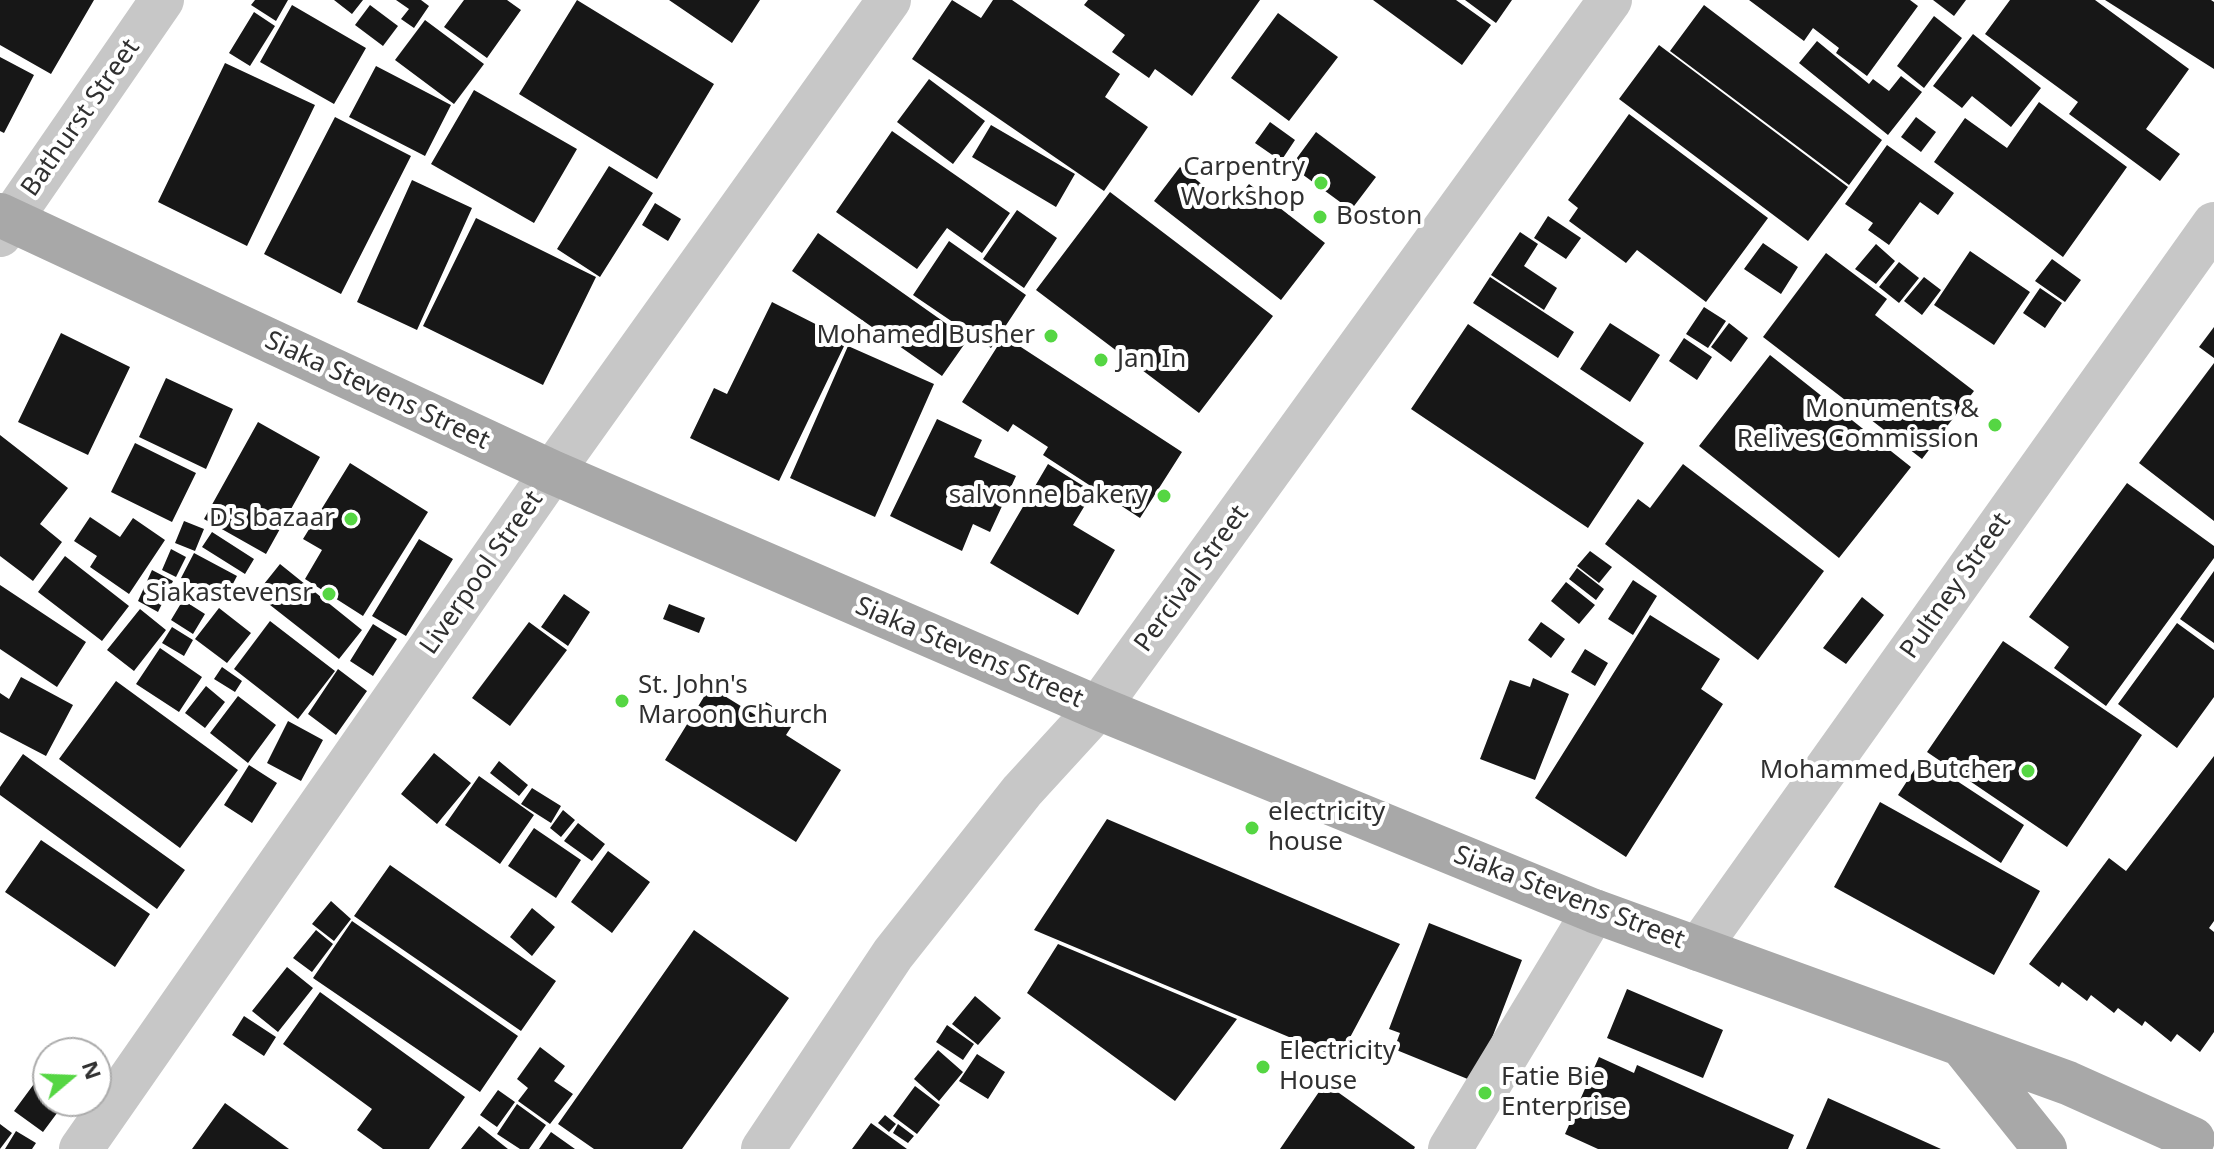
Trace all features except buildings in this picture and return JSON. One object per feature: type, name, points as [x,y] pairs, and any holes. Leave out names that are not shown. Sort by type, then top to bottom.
[{"type":"main road","name":"Siaka Stevens Street","points":[[3,223],[552,472],[1098,708],[1594,911],[2068,1083],[2196,1145]]},
{"type":"main road","points":[[1959,1043],[2045,1149]]},
{"type":"street","name":"Bathurst Street","points":[[3,223],[162,0]]},
{"type":"street","name":"Liverpool Street","points":[[81,1149],[552,472],[889,0]]},
{"type":"street","name":"Percival Street","points":[[763,1149],[893,954],[1022,791],[1098,708],[1610,0]]},
{"type":"street","name":"Pultney Street","points":[[1698,949],[2214,224]]},
{"type":"street","points":[[1450,1149],[1594,911]]},
{"type":"place","name":"Carpentry Workshop","points":[[1321,183]]},
{"type":"place","name":"Boston","points":[[1320,217]]},
{"type":"place","name":"Mohamed Busher","points":[[1051,336]]},
{"type":"place","name":"Jan In","points":[[1101,360]]},
{"type":"place","name":"Monuments & Relives Commission","points":[[1995,425]]},
{"type":"place","name":"salvonne bakery","points":[[1164,496]]},
{"type":"place","name":"D's bazaar","points":[[351,519]]},
{"type":"place","name":"Siakastevensr","points":[[329,594]]},
{"type":"place","name":"St. John's Maroon Church","points":[[622,701]]},
{"type":"place","name":"Mohammed Butcher","points":[[2028,771]]},
{"type":"place","name":"electricity house","points":[[1252,828]]},
{"type":"place","name":"Electricity House","points":[[1263,1067]]},
{"type":"place","name":"Fatie Bie Enterprise","points":[[1485,1093]]}]
